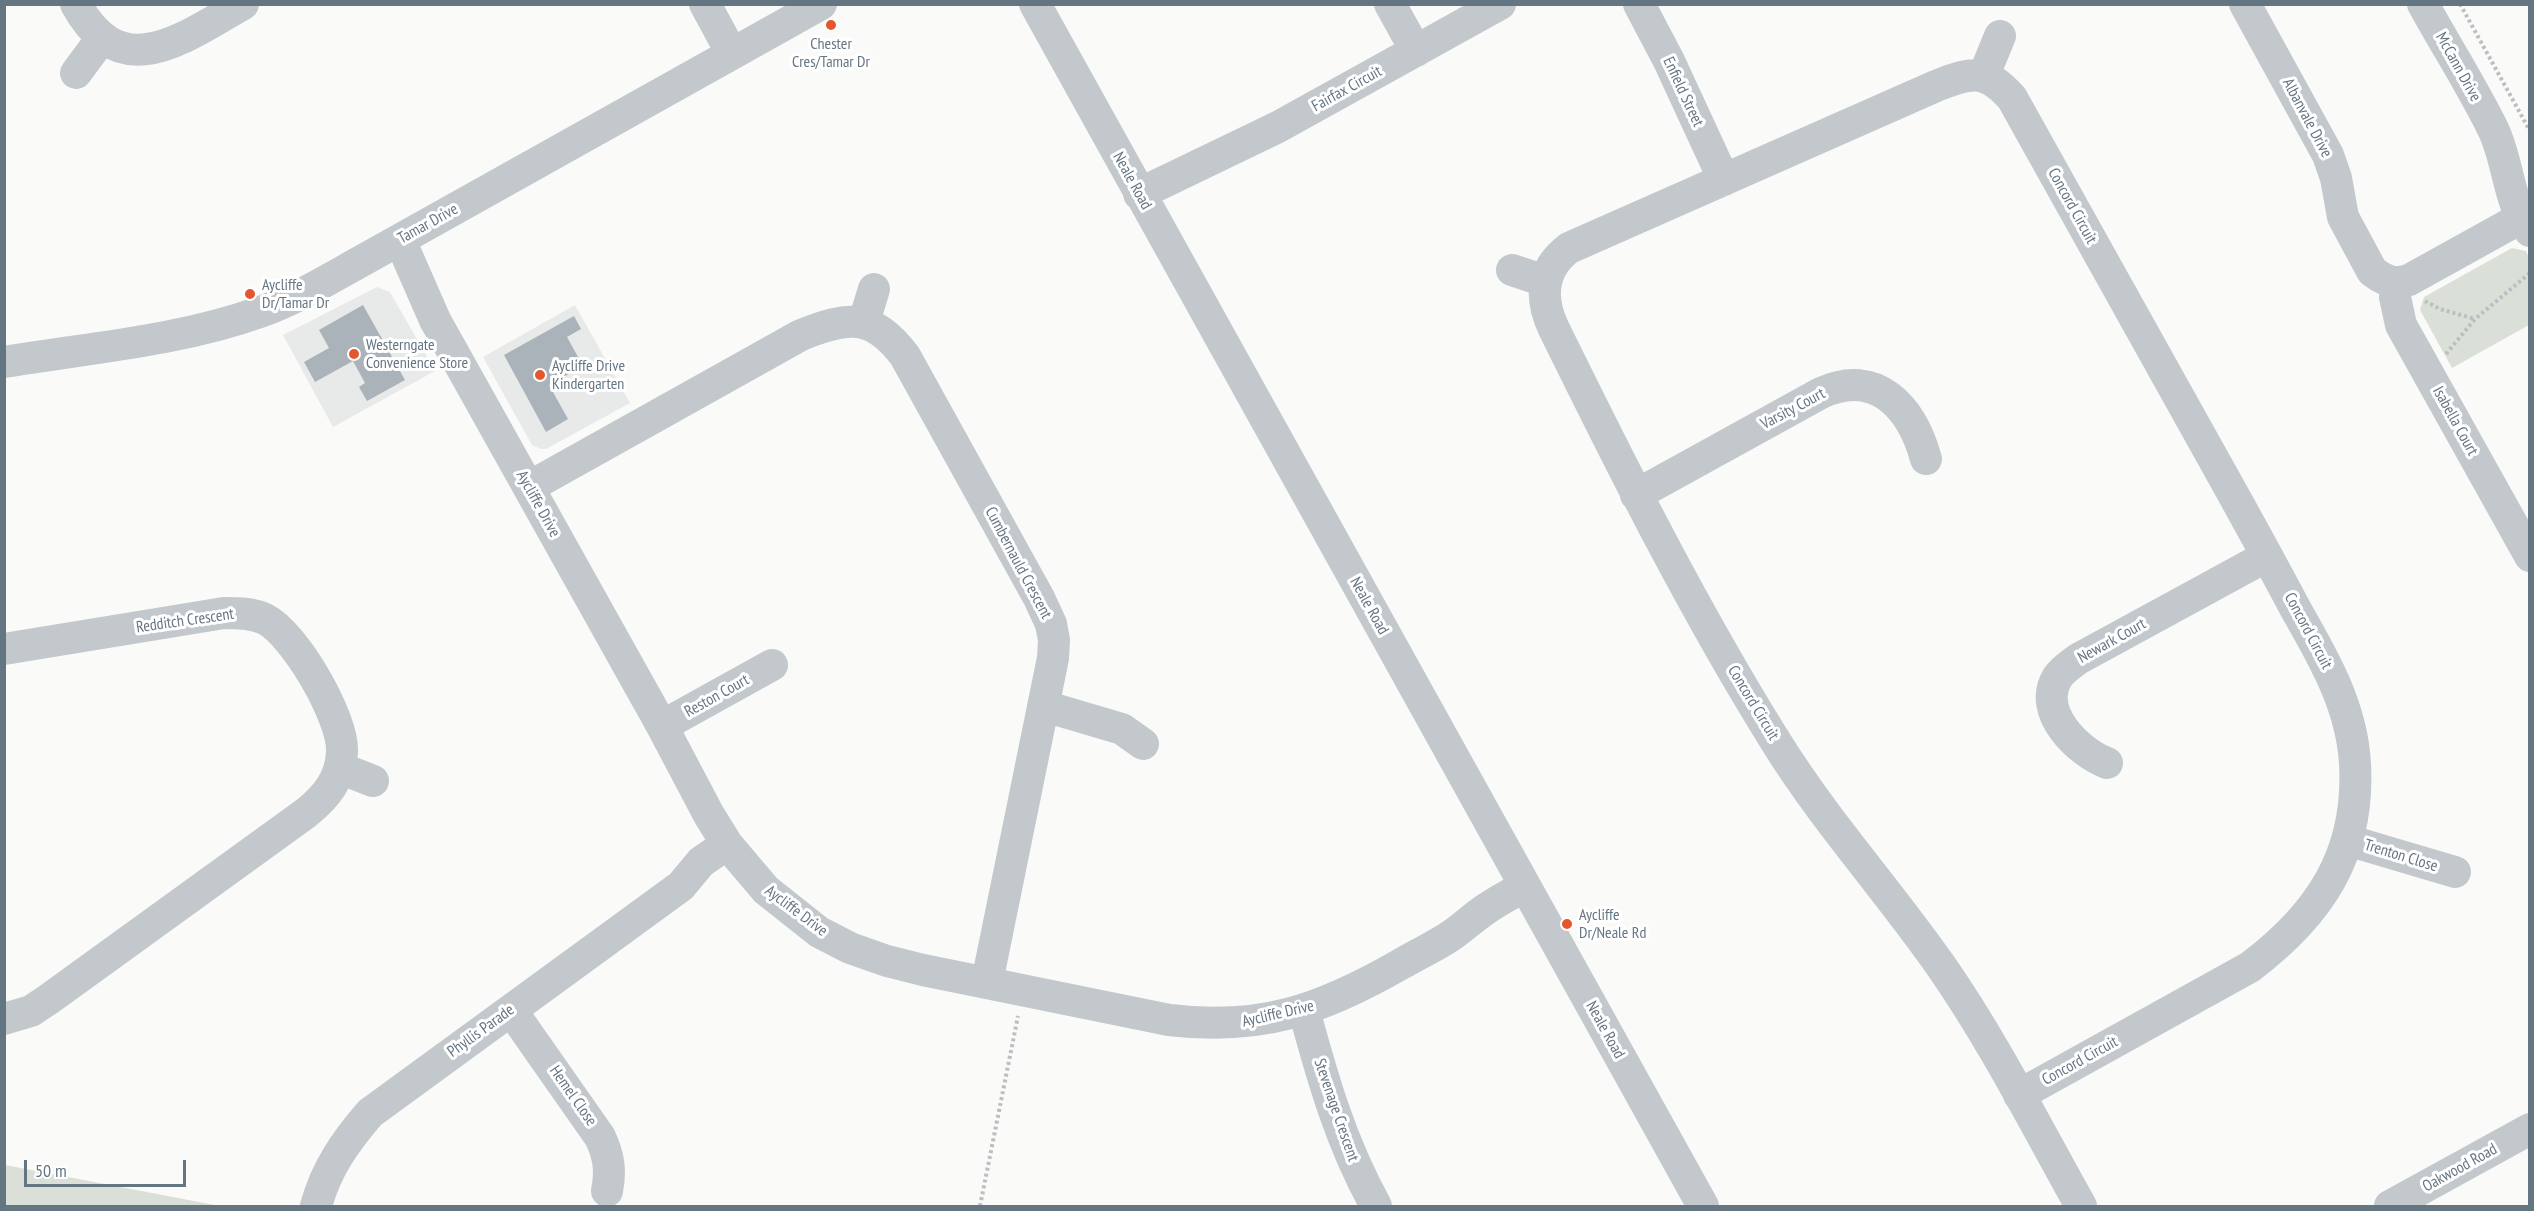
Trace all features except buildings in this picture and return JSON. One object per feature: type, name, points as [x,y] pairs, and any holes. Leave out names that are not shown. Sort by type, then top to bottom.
[{"type":"street","points":[[76,4],[95,33],[102,38],[123,49],[141,50],[160,47],[180,39],[243,4]]},
{"type":"street","points":[[705,4],[738,51]]},
{"type":"street","points":[[718,4],[738,51]]},
{"type":"street","name":"Tamar Drive","points":[[4,362],[185,333],[261,312],[299,295],[392,244],[821,4]]},
{"type":"street","name":"Neale Road","points":[[1035,4],[1703,1206]]},
{"type":"street","points":[[1390,4],[1416,51]]},
{"type":"street","name":"Fairfax Circuit","points":[[1144,201],[1209,174],[1278,127],[1500,4]]},
{"type":"street","name":"Enfield Street","points":[[1639,4],[1669,61],[1724,180]]},
{"type":"street","name":"Albanvale Drive","points":[[2245,4],[2328,155],[2336,178],[2343,217],[2362,255],[2372,271],[2379,276],[2388,281],[2403,281]]},
{"type":"street","name":"McCann Drive","points":[[2423,4],[2493,129],[2506,164],[2514,202],[2526,221]]},
{"type":"street","points":[[1512,270],[1545,281],[1557,257],[1569,248],[1959,77],[1984,75],[2000,36]]},
{"type":"street","points":[[76,73],[102,38]]},
{"type":"street","name":"Concord Circuit","points":[[1984,75],[1998,83],[2012,98],[2322,656],[2345,709],[2352,734],[2355,765],[2355,795],[2348,840],[2326,889],[2306,917],[2278,945],[2250,967],[2019,1095]]},
{"type":"street","name":"McCann Drive","points":[[2493,129],[2513,147],[2521,161],[2529,188]]},
{"type":"street","points":[[2403,281],[2526,221]]},
{"type":"street","name":"Aycliffe Drive","points":[[392,244],[662,726],[709,815],[732,850],[766,890],[819,932],[850,948],[887,962],[1119,1011],[1202,1024],[1235,1023],[1273,1018],[1343,996],[1452,935],[1492,920],[1529,893]]},
{"type":"street","name":"Concord Circuit","points":[[1545,281],[1549,320],[1636,495],[1777,744],[1835,828],[1909,921],[1974,1016],[2081,1206]]},
{"type":"street","name":"Isabella Court","points":[[2403,281],[2395,297],[2401,325],[2529,556]]},
{"type":"street","points":[[529,488],[801,335],[832,323],[864,322],[874,289]]},
{"type":"street","name":"Cumbernauld Crescent","points":[[864,322],[877,328],[894,341],[905,356],[1046,612],[1054,640],[1044,706],[987,982]]},
{"type":"street","name":"Varsity Court","points":[[1636,495],[1821,393],[1854,383],[1871,387],[1886,395],[1899,407],[1912,423],[1921,441],[1926,459]]},
{"type":"street","name":"Newark Court","points":[[2107,763],[2092,757],[2081,749],[2059,721],[2053,708],[2052,696],[2056,681],[2064,669],[2078,659],[2267,556]]},
{"type":"street","name":"Redditch Crescent","points":[[4,649],[224,613],[244,613],[265,619],[296,646],[332,711],[343,750],[334,785],[321,801],[306,813],[49,999],[31,1011],[4,1019]]},
{"type":"street","name":"Reston Court","points":[[662,726],[772,665]]},
{"type":"street","points":[[1044,706],[1122,729],[1143,744]]},
{"type":"street","points":[[340,768],[373,781]]},
{"type":"street","name":"Trenton Close","points":[[2348,840],[2455,872]]},
{"type":"street","name":"Phyllis Parade","points":[[316,1206],[324,1180],[334,1160],[370,1113],[681,885],[701,862],[732,850]]},
{"type":"street","name":"Hemel Close","points":[[511,1010],[600,1137],[608,1154],[610,1169],[608,1191]]},
{"type":"street","name":"Stevenage Crescent","points":[[1304,1010],[1334,1116],[1346,1146],[1376,1206]]},
{"type":"street","name":"Oakwood Road","points":[[2391,1206],[2529,1129]]},
{"type":"path","points":[[2460,4],[2529,131]]},
{"type":"path","points":[[2443,358],[2475,319],[2529,273]]},
{"type":"path","points":[[2403,281],[2424,301],[2440,309],[2475,319]]},
{"type":"path","points":[[980,1206],[1019,1012]]},
{"type":"shaded area","points":[[2512,248],[2526,251],[2529,258],[2529,325],[2452,368],[2420,310],[2424,297]]},
{"type":"shaded area","points":[[377,287],[390,292],[435,371],[333,427],[283,335]]},
{"type":"shaded area","points":[[575,305],[630,403],[546,449],[541,449],[532,445],[483,357]]},
{"type":"shaded area","points":[[5,1165],[220,1206],[5,1206]]},
{"type":"place","name":"Chester Cres/Tamar Dr","points":[[831,25]]},
{"type":"place","name":"Aycliffe Dr/Tamar Dr","points":[[250,294]]},
{"type":"place","name":"Westerngate Convenience Store","points":[[354,354]]},
{"type":"place","name":"Aycliffe Drive Kindergarten","points":[[540,375]]},
{"type":"place","name":"Aycliffe Dr/Neale Rd","points":[[1567,924]]}]
